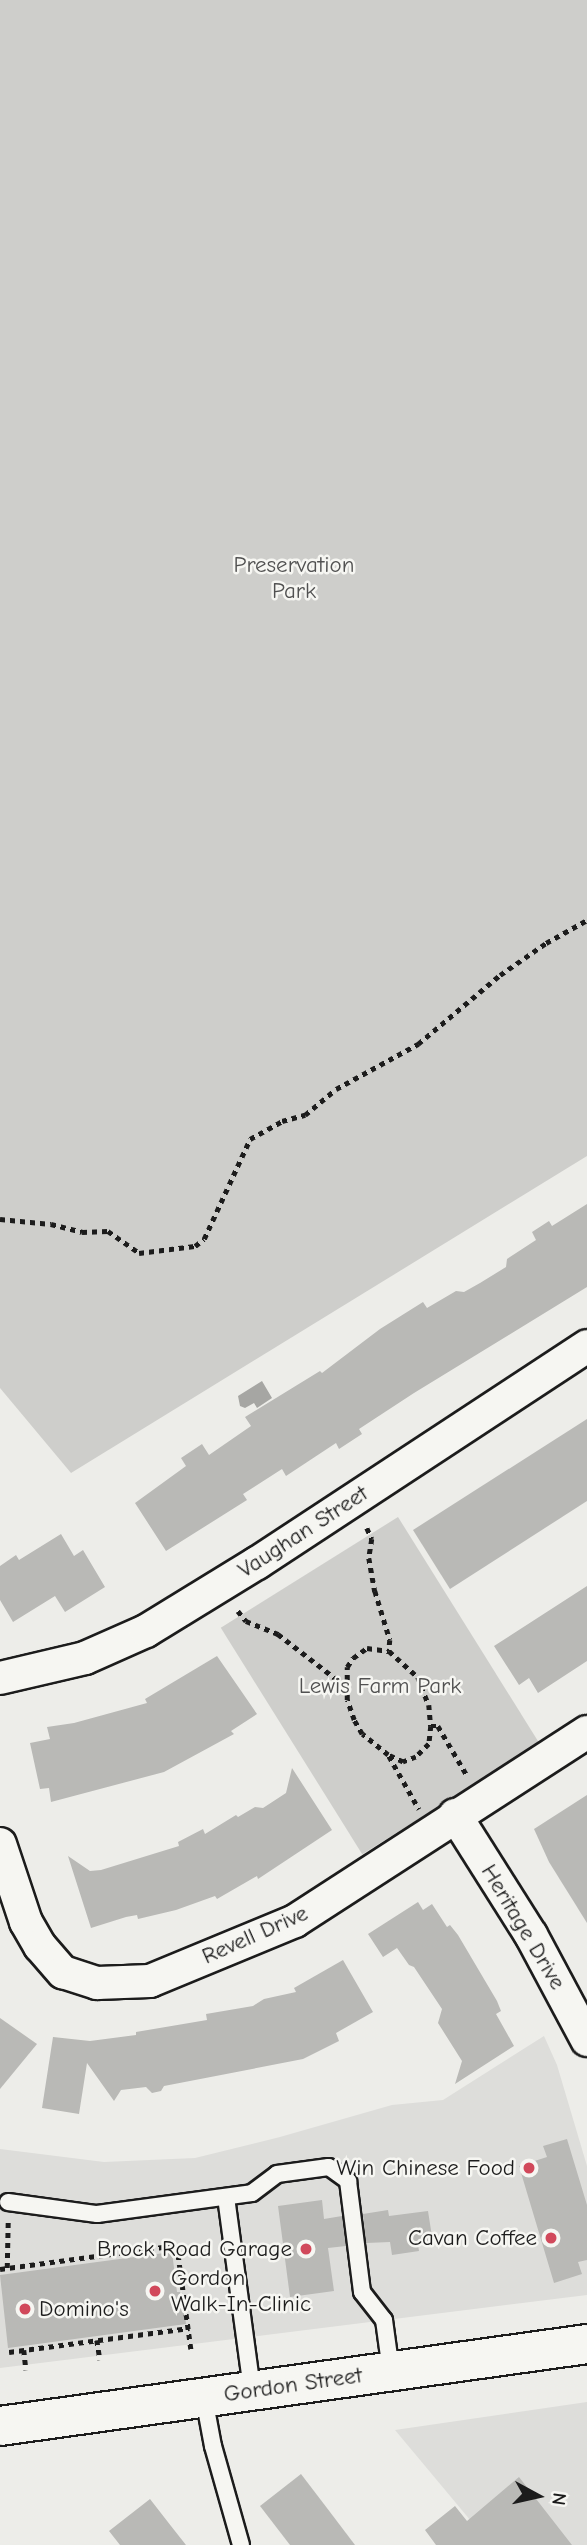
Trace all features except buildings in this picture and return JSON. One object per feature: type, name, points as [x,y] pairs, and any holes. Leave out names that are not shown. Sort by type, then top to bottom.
[{"type":"main road","name":"Gordon Street","points":[[0,2426],[587,2344]]},
{"type":"street","name":"Vaughan Street","points":[[0,1678],[85,1658],[146,1631],[257,1563],[587,1346]]},
{"type":"street","name":"Revell Drive","points":[[0,1844],[26,1922],[40,1946],[63,1972],[97,1983],[150,1981],[295,1921],[587,1732]]},
{"type":"street","name":"Heritage Drive","points":[[444,1823],[531,1935],[587,2040]]},
{"type":"lane","points":[[8,2202],[97,2214],[252,2193],[277,2174],[329,2167],[348,2181],[362,2292],[384,2320],[391,2371]]},
{"type":"lane","points":[[226,2197],[252,2390]]},
{"type":"lane","points":[[204,2398],[213,2446],[241,2545]]},
{"type":"path","points":[[0,1219],[51,1224],[82,1232],[108,1231],[139,1253],[195,1246],[204,1240],[250,1139],[282,1121],[305,1115],[336,1089],[418,1044],[509,969],[587,920]]},
{"type":"path","points":[[366,1528],[372,1539],[369,1558],[375,1591],[390,1640],[388,1651]]},
{"type":"path","points":[[238,1611],[246,1621],[278,1634],[345,1683]]},
{"type":"path","points":[[388,1755],[403,1762],[416,1757],[429,1744],[429,1705],[418,1677],[388,1651],[367,1648],[353,1658],[347,1667],[345,1683],[354,1720],[362,1734],[388,1755],[444,1823]]},
{"type":"path","points":[[431,1726],[438,1726],[482,1799]]},
{"type":"path","points":[[7,2268],[8,2241]]},
{"type":"path","points":[[0,2269],[177,2245],[191,2349]]},
{"type":"path","points":[[9,2352],[188,2328]]},
{"type":"path","points":[[97,2340],[100,2360]]},
{"type":"path","points":[[24,2350],[26,2370]]},
{"type":"shaded area","points":[[262,1381],[272,1398],[257,1408],[254,1403],[245,1408],[240,1406],[238,1396]]},
{"type":"shaded area","points":[[544,2036],[557,2065],[587,2166],[587,2295],[0,2368],[0,2149],[104,2162],[195,2158],[392,2105],[443,2100]]},
{"type":"shaded area","points":[[587,2402],[587,2545],[491,2545],[395,2430]]},
{"type":"green space","name":"Preservation Park","points":[[0,0],[587,0],[587,1156],[71,1473],[0,1388]]},
{"type":"green space","name":"Lewis Farm Park","points":[[398,1517],[539,1743],[362,1854],[221,1628]]},
{"type":"place","name":"Win Chinese Food","points":[[529,2168]]},
{"type":"place","name":"Cavan Coffee","points":[[551,2238]]},
{"type":"place","name":"Brock Road Garage","points":[[306,2249]]},
{"type":"place","name":"Gordon Walk-In-Clinic","points":[[155,2291]]},
{"type":"place","name":"Domino's","points":[[25,2309]]}]
